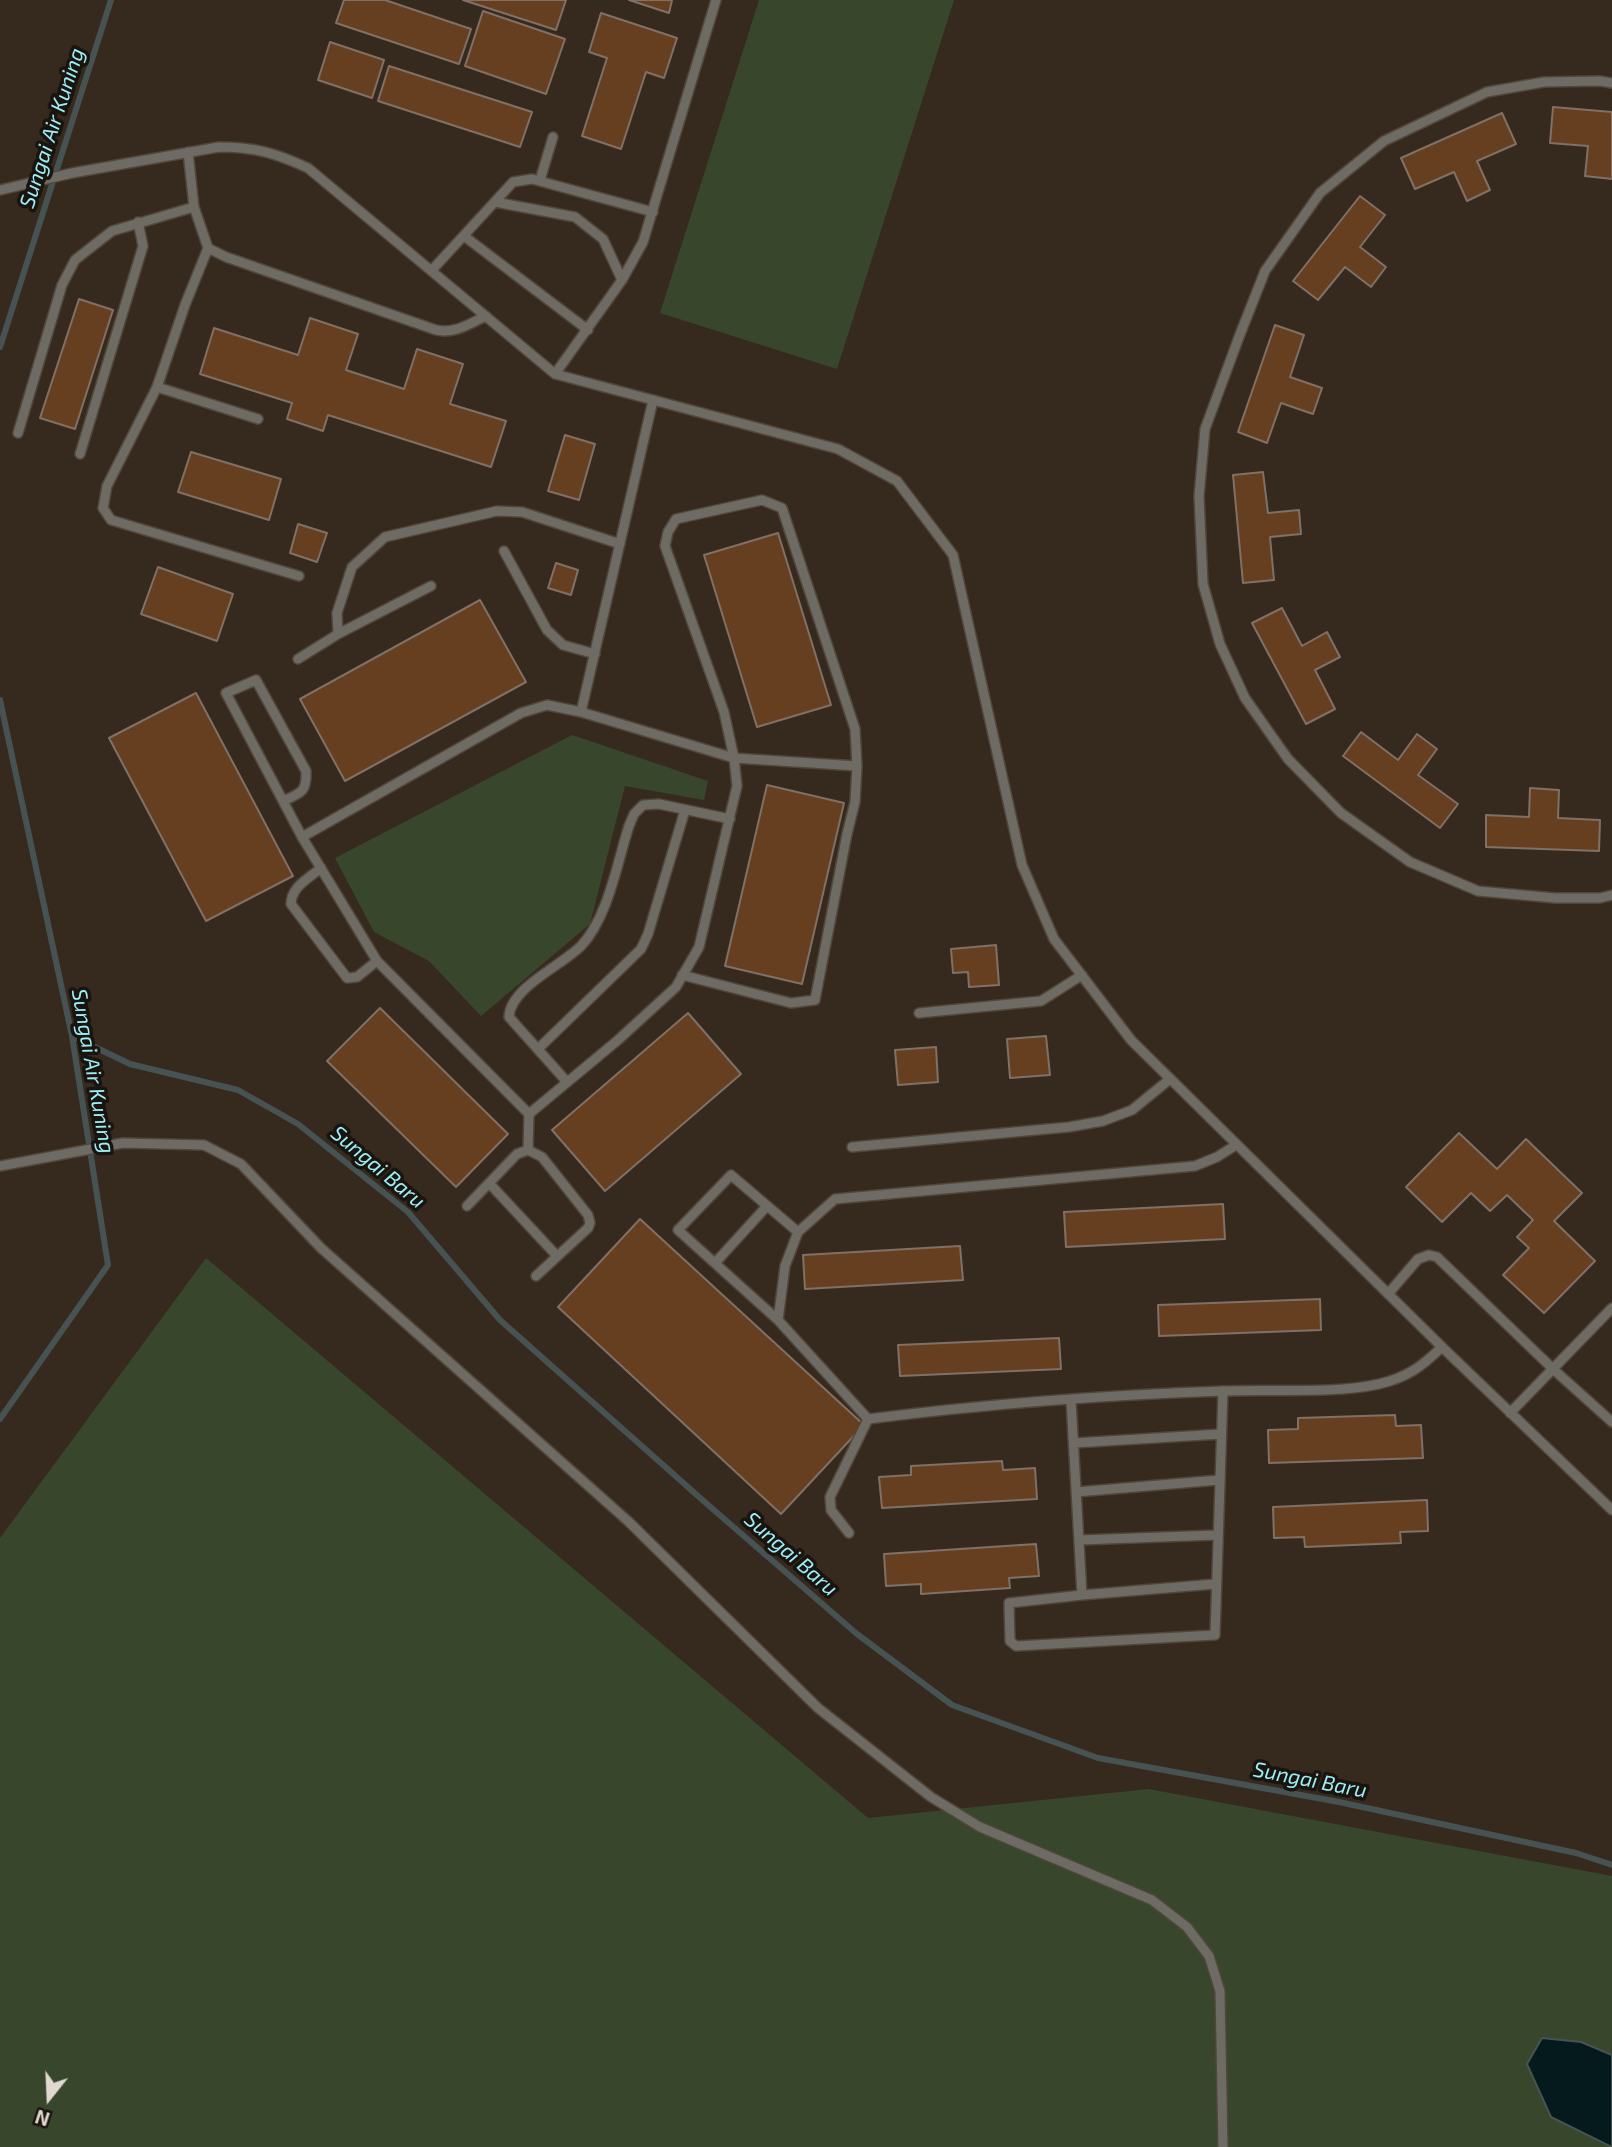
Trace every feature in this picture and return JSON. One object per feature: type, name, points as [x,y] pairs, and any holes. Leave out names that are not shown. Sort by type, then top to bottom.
[{"type":"lane","points":[[555,374],[622,279],[643,242],[716,0]]},
{"type":"lane","points":[[1612,83],[1544,82],[1487,92],[1384,141],[1320,193],[1265,271],[1205,429],[1199,496],[1202,584],[1220,644],[1245,698],[1287,760],[1341,813],[1410,862],[1478,891],[1555,898],[1600,898],[1612,895]]},
{"type":"lane","points":[[540,180],[553,136]]},
{"type":"lane","points":[[0,190],[72,173],[219,147],[243,147],[275,153],[307,168],[555,374],[838,449],[897,481],[953,555],[1022,865],[1054,939],[1131,1040],[1442,1347],[1612,1510]]},
{"type":"lane","points":[[188,152],[194,207],[208,248],[157,387],[112,472],[103,508],[111,520],[299,576]]},
{"type":"lane","points":[[432,270],[513,182],[540,180],[653,212]]},
{"type":"lane","points":[[495,202],[575,217],[603,239],[622,279]]},
{"type":"lane","points":[[18,433],[62,285],[75,260],[112,231],[194,207]]},
{"type":"lane","points":[[80,454],[143,246],[138,222]]},
{"type":"lane","points":[[464,236],[588,330]]},
{"type":"lane","points":[[208,248],[226,257],[436,331],[448,333],[486,316]]},
{"type":"lane","points":[[157,387],[258,419]]},
{"type":"lane","points":[[581,712],[653,400]]},
{"type":"lane","points":[[529,1114],[618,1040],[676,987],[682,975],[699,947],[737,786],[724,712],[665,546],[668,532],[676,519],[762,500],[782,508],[855,729],[855,802],[815,1000],[790,1003],[682,975]]},
{"type":"lane","points":[[338,634],[337,613],[352,567],[385,537],[497,511],[522,512],[620,544]]},
{"type":"lane","points":[[504,551],[547,630],[563,645],[595,654]]},
{"type":"lane","points":[[298,659],[338,634],[431,586]]},
{"type":"lane","points":[[283,801],[300,794],[307,783],[306,771],[256,680],[226,693],[283,801],[302,837],[377,961],[529,1114],[528,1150]]},
{"type":"lane","points":[[302,837],[521,713],[547,705],[581,712],[734,758],[857,766]]},
{"type":"lane","points":[[567,1082],[509,1017],[509,1008],[518,994],[579,948],[592,933],[601,916],[634,814],[643,805],[659,804],[730,819]]},
{"type":"lane","points":[[538,1049],[641,949],[648,934],[685,810]]},
{"type":"lane","points":[[321,868],[295,889],[291,904],[347,978],[357,978],[377,961]]},
{"type":"lane","points":[[919,1013],[1041,1001],[1082,975]]},
{"type":"lane","points":[[852,1147],[1069,1127],[1103,1121],[1132,1110],[1170,1079]]},
{"type":"lane","points":[[0,1166],[123,1143],[204,1145],[241,1164],[321,1248],[629,1522],[828,1716],[931,1797],[981,1827],[1152,1900],[1187,1927],[1209,1956],[1220,1991],[1223,2147]]},
{"type":"lane","points":[[778,1320],[785,1266],[798,1232],[835,1199],[1195,1166],[1236,1145]]},
{"type":"lane","points":[[467,1206],[517,1154],[528,1150],[542,1157],[588,1215],[590,1223],[588,1228],[536,1276]]},
{"type":"lane","points":[[798,1232],[731,1175],[678,1230],[778,1320],[868,1419]]},
{"type":"lane","points":[[489,1183],[557,1256]]},
{"type":"lane","points":[[715,1263],[767,1206]]},
{"type":"lane","points":[[1388,1294],[1418,1259],[1429,1255],[1437,1258],[1612,1422]]},
{"type":"lane","points":[[1510,1413],[1612,1308]]},
{"type":"lane","points":[[868,1419],[1071,1401],[1378,1384],[1417,1370],[1442,1347]]},
{"type":"lane","points":[[1215,1584],[1009,1603],[1010,1641],[1016,1646],[1214,1635],[1223,1391]]},
{"type":"lane","points":[[1071,1401],[1082,1595]]},
{"type":"lane","points":[[849,1532],[831,1510],[830,1497],[868,1419]]},
{"type":"lane","points":[[1073,1443],[1221,1434]]},
{"type":"lane","points":[[1076,1492],[1219,1480]]},
{"type":"lane","points":[[1079,1540],[1217,1535]]},
{"type":"green space","points":[[759,0],[954,0],[837,369],[660,313]]},
{"type":"green space","points":[[572,735],[708,781],[704,800],[625,786],[590,924],[481,1016],[429,961],[374,932],[335,858]]},
{"type":"green space","points":[[206,1258],[868,1818],[1149,1789],[1612,1876],[1612,2147],[0,2147],[0,1538]]},
{"type":"water","points":[[1542,2038],[1581,2042],[1612,2055],[1612,2147],[1551,2117],[1527,2064]]},
{"type":"building","points":[[344,0],[385,0],[471,29],[459,64],[336,23]]},
{"type":"building","points":[[463,0],[566,0],[556,30]]},
{"type":"building","points":[[629,0],[672,0],[669,13]]},
{"type":"building","points":[[483,11],[565,39],[546,94],[465,66]]},
{"type":"building","points":[[601,13],[677,38],[664,78],[646,72],[621,149],[582,136],[607,58],[589,52]]},
{"type":"building","points":[[330,42],[384,60],[372,98],[318,80]]},
{"type":"building","points":[[389,66],[532,112],[520,147],[378,101]]},
{"type":"building","points":[[1553,107],[1612,112],[1612,179],[1585,176],[1588,146],[1550,143]]},
{"type":"building","points":[[1502,113],[1516,144],[1477,161],[1490,190],[1467,201],[1454,172],[1415,189],[1401,158]]},
{"type":"building","points":[[1360,196],[1385,215],[1360,247],[1386,267],[1371,287],[1345,267],[1318,300],[1293,281]]},
{"type":"building","points":[[79,299],[113,310],[75,429],[40,418]]},
{"type":"building","points":[[310,318],[358,334],[346,370],[404,389],[417,349],[463,364],[450,404],[506,421],[491,467],[328,415],[323,431],[287,419],[292,403],[200,374],[214,328],[298,355]]},
{"type":"building","points":[[1275,325],[1304,335],[1290,377],[1322,388],[1313,414],[1281,403],[1267,443],[1238,432]]},
{"type":"building","points":[[565,435],[595,444],[579,500],[548,491]]},
{"type":"building","points":[[191,452],[281,479],[269,520],[178,492]]},
{"type":"building","points":[[1263,472],[1268,513],[1299,510],[1301,534],[1270,537],[1274,580],[1243,583],[1233,475]]},
{"type":"building","points":[[298,524],[327,533],[317,562],[290,553]]},
{"type":"building","points":[[778,533],[831,705],[757,727],[704,555]]},
{"type":"building","points":[[556,563],[578,570],[571,595],[548,588]]},
{"type":"building","points":[[158,567],[233,594],[217,641],[141,614]]},
{"type":"building","points":[[480,600],[526,682],[345,781],[300,699]]},
{"type":"building","points":[[1282,608],[1302,646],[1327,632],[1340,657],[1315,670],[1335,709],[1306,724],[1252,623]]},
{"type":"building","points":[[196,693],[293,876],[206,921],[109,738]]},
{"type":"building","points":[[1361,732],[1398,760],[1417,734],[1437,749],[1418,775],[1458,804],[1440,828],[1343,756]]},
{"type":"building","points":[[767,785],[844,803],[802,984],[725,966]]},
{"type":"building","points":[[1530,788],[1559,790],[1558,818],[1600,820],[1599,851],[1486,847],[1486,815],[1529,817]]},
{"type":"building","points":[[996,945],[999,985],[969,987],[968,972],[953,973],[951,949]]},
{"type":"building","points":[[380,1008],[508,1134],[456,1187],[327,1061]]},
{"type":"building","points":[[688,1013],[741,1074],[605,1191],[552,1130]]},
{"type":"building","points":[[1046,1036],[1050,1075],[1010,1078],[1007,1039]]},
{"type":"building","points":[[936,1047],[938,1082],[898,1085],[895,1050]]},
{"type":"building","points":[[1459,1133],[1497,1169],[1526,1139],[1582,1193],[1554,1221],[1595,1261],[1544,1313],[1503,1275],[1529,1248],[1517,1237],[1533,1220],[1507,1195],[1490,1211],[1471,1193],[1442,1222],[1406,1187]]},
{"type":"building","points":[[1223,1204],[1225,1239],[1066,1247],[1064,1212]]},
{"type":"building","points":[[640,1219],[864,1425],[781,1514],[558,1307]]},
{"type":"building","points":[[960,1246],[963,1280],[805,1289],[803,1255]]},
{"type":"building","points":[[1320,1299],[1321,1330],[1159,1336],[1158,1305]]},
{"type":"building","points":[[1059,1338],[1061,1369],[900,1376],[898,1345]]},
{"type":"building","points":[[1395,1415],[1396,1426],[1421,1425],[1423,1458],[1269,1463],[1268,1430],[1298,1429],[1298,1418]]},
{"type":"building","points":[[1002,1461],[1003,1470],[1035,1468],[1037,1499],[882,1508],[879,1477],[911,1475],[911,1466]]},
{"type":"building","points":[[1427,1500],[1428,1531],[1400,1532],[1401,1543],[1305,1547],[1304,1537],[1274,1538],[1273,1507]]},
{"type":"building","points":[[1036,1544],[1039,1576],[1009,1578],[1010,1588],[921,1594],[921,1584],[886,1586],[884,1554]]},
{"type":"waterway","name":"Sungai Air Kuning","points":[[0,347],[111,0]]},
{"type":"waterway","name":"Sungai Air Kuning","points":[[0,700],[72,1036],[108,1265],[0,1419]]},
{"type":"waterway","name":"Sungai Baru","points":[[72,1036],[130,1064],[238,1090],[298,1124],[408,1212],[500,1320],[707,1504],[857,1634],[952,1705],[1098,1758],[1339,1802],[1576,1853],[1612,1865]]}]
